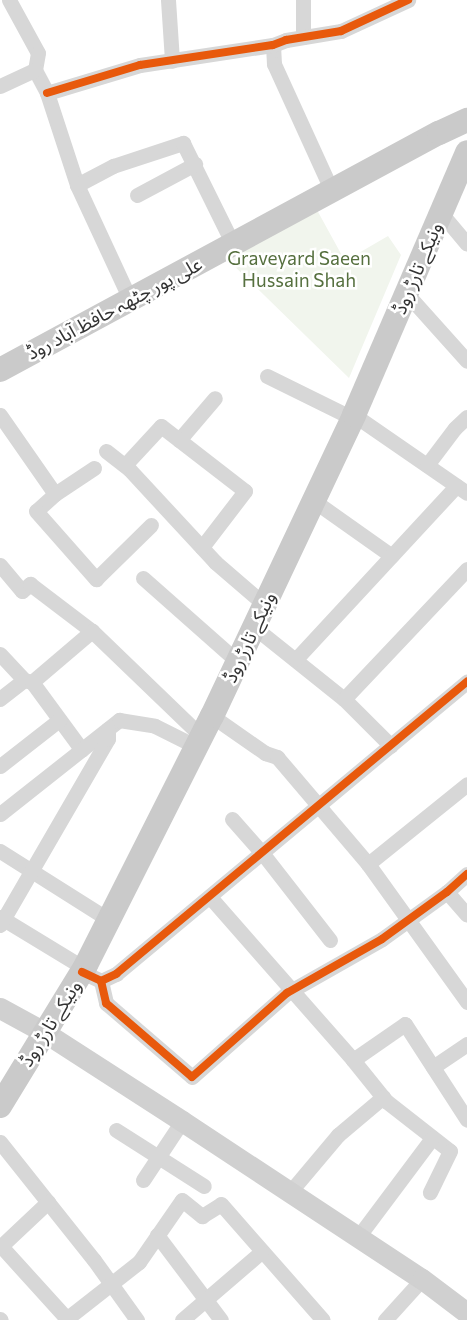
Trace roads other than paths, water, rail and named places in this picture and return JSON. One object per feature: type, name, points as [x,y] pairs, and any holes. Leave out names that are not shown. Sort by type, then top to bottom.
[{"type":"main road","name":"علی پور چٹھہ حافظ آباد روڈ","points":[[0,370],[439,133],[467,120]]},
{"type":"main road","name":"ونیکے تارڑ روڈ","points":[[0,1106],[44,1032],[89,974],[109,920],[212,716],[314,501],[353,417],[441,213],[465,165]]},
{"type":"main road","points":[[0,1008],[44,1032],[182,1120],[422,1279],[467,1313]]},
{"type":"street","points":[[9,0],[38,53],[35,70],[47,93],[77,185],[130,299]]},
{"type":"street","points":[[168,0],[172,61]]},
{"type":"street","points":[[303,0],[303,37]]},
{"type":"street","points":[[47,93],[140,65],[273,45],[303,37],[341,31],[393,3],[408,0]]},
{"type":"street","points":[[273,45],[274,64],[332,191]]},
{"type":"street","points":[[0,86],[35,70]]},
{"type":"street","points":[[77,185],[113,166],[179,142],[185,145],[195,164],[232,244]]},
{"type":"street","points":[[137,195],[195,164]]},
{"type":"street","points":[[441,213],[466,242]]},
{"type":"street","points":[[406,293],[467,362]]},
{"type":"street","points":[[267,376],[353,417],[462,490],[392,556],[296,659]]},
{"type":"street","points":[[179,440],[215,398]]},
{"type":"street","points":[[0,415],[56,494]]},
{"type":"street","points":[[427,465],[455,428],[467,417]]},
{"type":"street","points":[[125,465],[161,426],[244,491],[202,547]]},
{"type":"street","points":[[106,450],[125,465],[215,562],[264,605]]},
{"type":"street","points":[[94,468],[56,494],[36,511],[96,579],[150,525]]},
{"type":"street","points":[[314,501],[392,556]]},
{"type":"street","points":[[0,565],[22,591],[30,584],[92,631],[199,742]]},
{"type":"street","points":[[344,699],[467,569]]},
{"type":"street","points":[[143,578],[238,662]]},
{"type":"street","points":[[254,627],[344,699],[391,746]]},
{"type":"street","points":[[0,700],[28,681],[92,631]]},
{"type":"street","points":[[0,654],[28,681],[82,750]]},
{"type":"street","points":[[89,974],[116,974],[263,854],[467,682]]},
{"type":"street","points":[[212,716],[277,758],[320,806],[368,864],[467,1002]]},
{"type":"street","points":[[0,766],[59,720]]},
{"type":"street","points":[[0,814],[119,720],[132,720],[155,726],[199,742]]},
{"type":"street","points":[[108,729],[108,740],[1,920],[89,974],[106,1003],[192,1077],[293,990],[382,939],[447,892],[467,874]]},
{"type":"street","points":[[368,864],[467,784]]},
{"type":"street","points":[[232,818],[263,854],[330,940]]},
{"type":"street","points":[[0,851],[109,920]]},
{"type":"street","points":[[447,892],[467,915]]},
{"type":"street","points":[[210,897],[293,990],[383,1097],[450,1152],[430,1192]]},
{"type":"street","points":[[353,1060],[405,1024],[467,1120]]},
{"type":"street","points":[[433,1067],[467,1044]]},
{"type":"street","points":[[290,1192],[338,1135],[383,1097]]},
{"type":"street","points":[[143,1180],[182,1120]]},
{"type":"street","points":[[116,1130],[204,1186]]},
{"type":"street","points":[[358,1237],[432,1138]]},
{"type":"street","points":[[0,1142],[137,1320]]},
{"type":"street","points":[[48,1202],[0,1246],[67,1320],[110,1283],[139,1262],[182,1200],[202,1216],[221,1204],[261,1252],[323,1320]]},
{"type":"street","points":[[157,1235],[221,1320]]},
{"type":"street","points":[[182,1320],[204,1299],[261,1252]]},
{"type":"street","points":[[385,1320],[422,1279]]},
{"type":"park label","name":"Graveyard Saeen Hussain Shah","points":[[299,269]]}]
